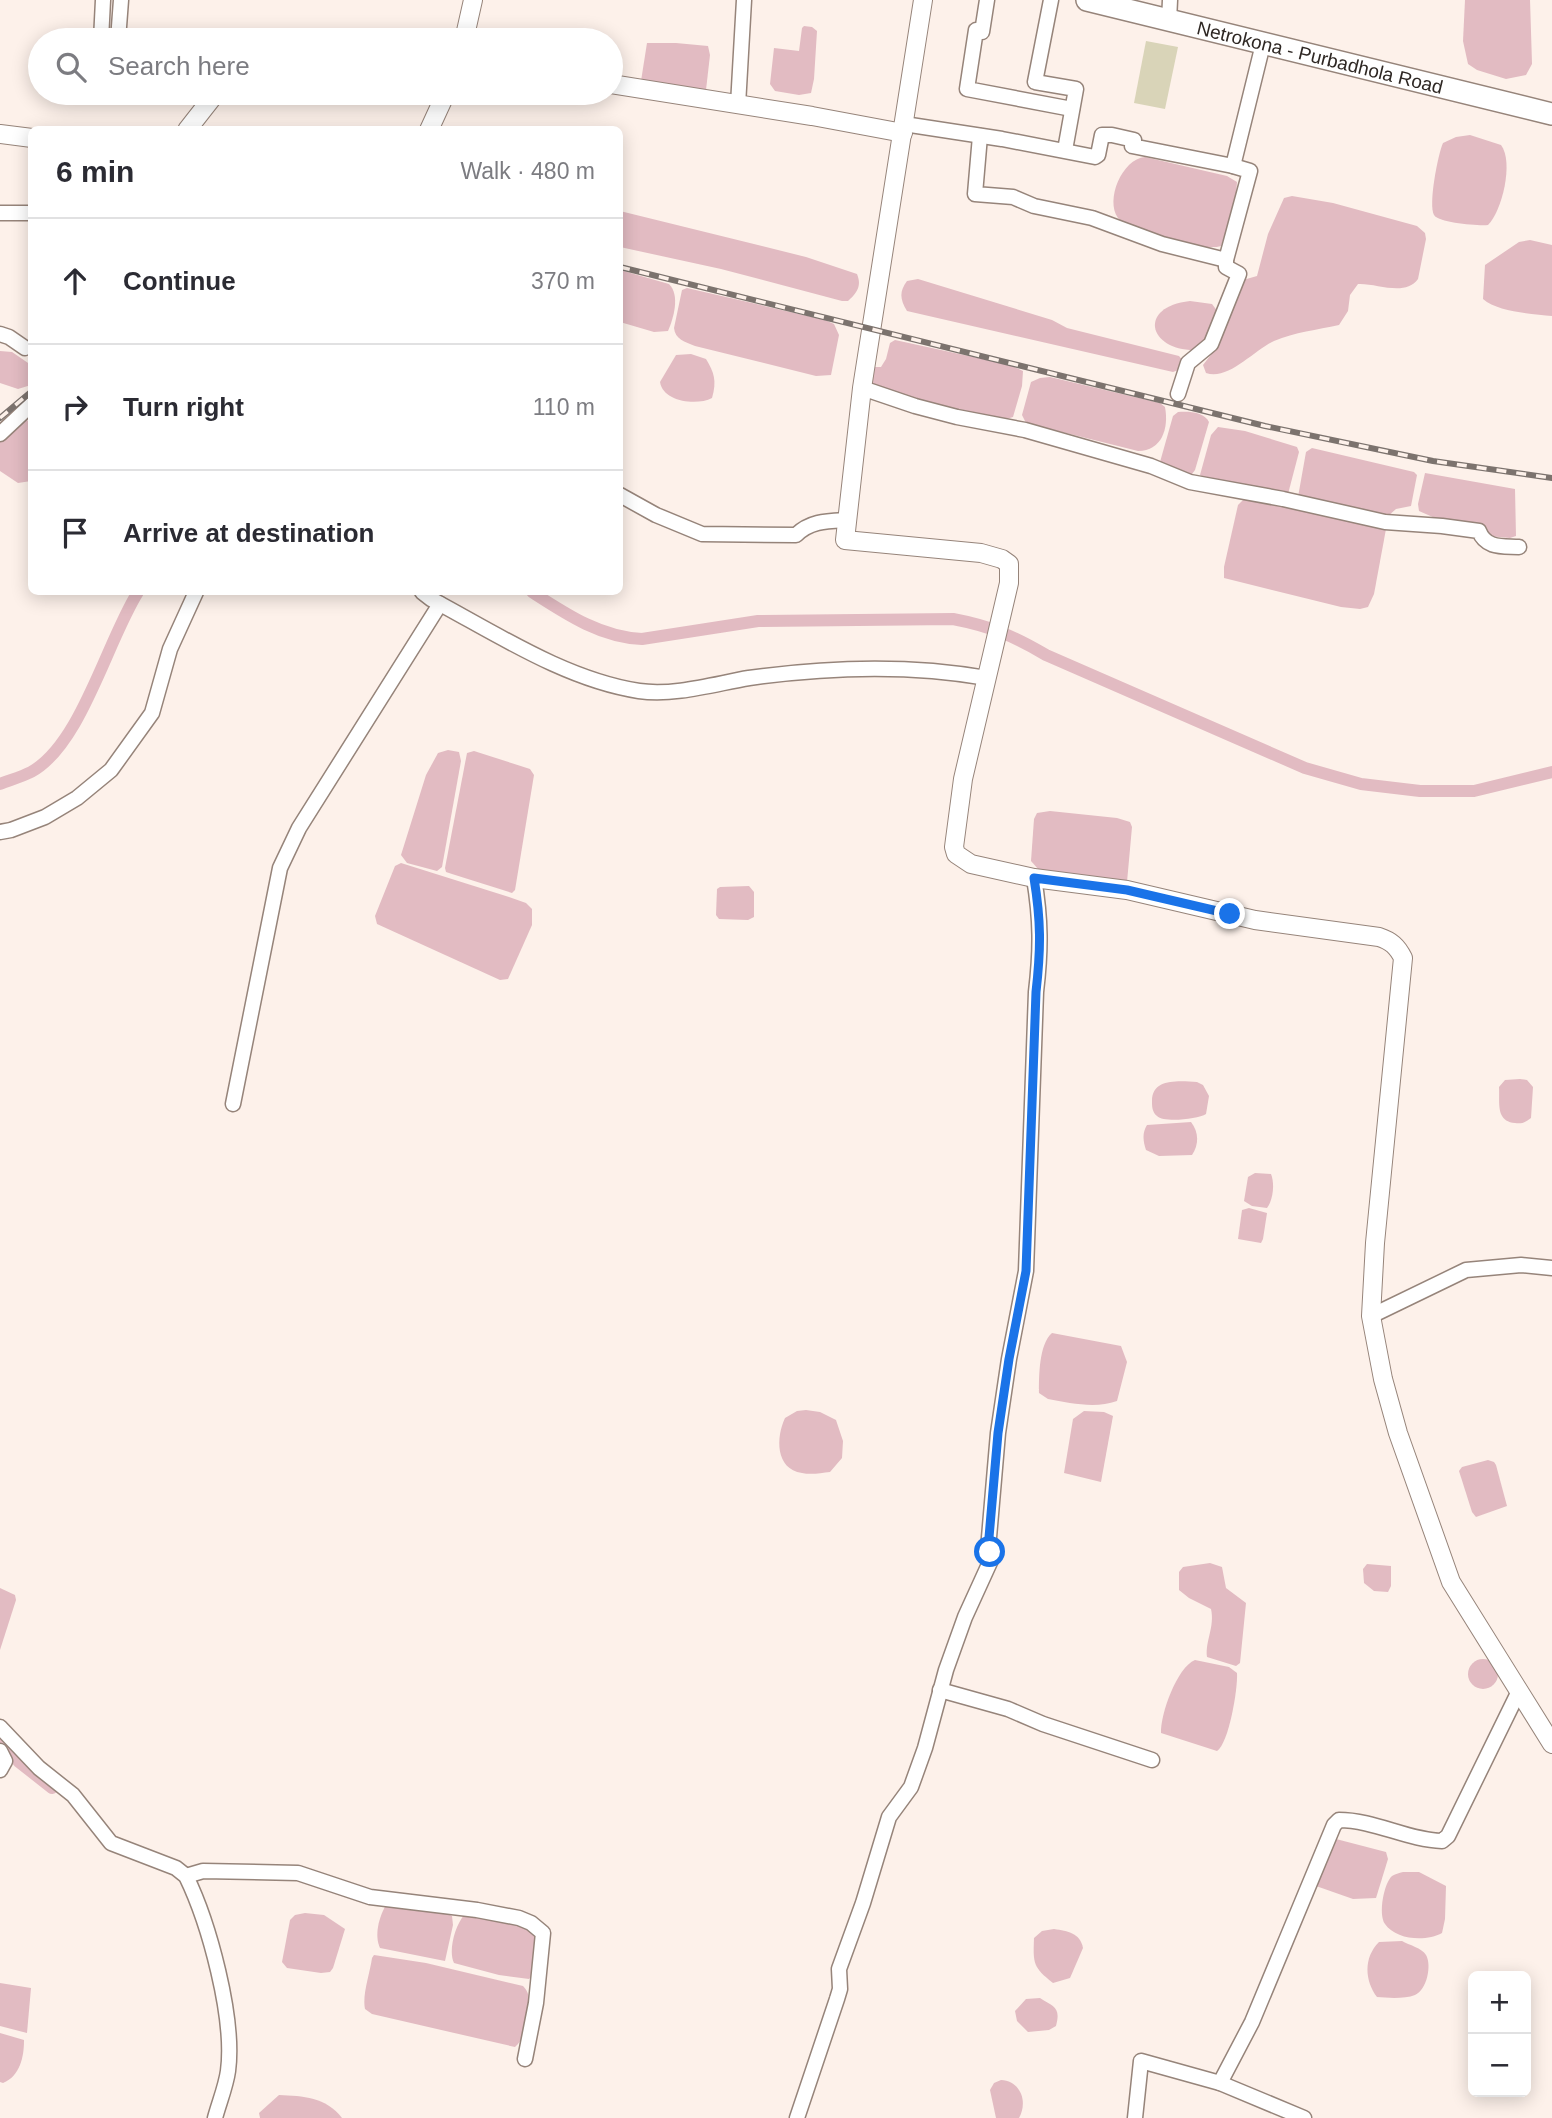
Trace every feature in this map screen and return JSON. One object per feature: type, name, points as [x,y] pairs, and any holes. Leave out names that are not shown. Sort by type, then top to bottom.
[{"type":"main road","name":"Netrokona - Purbadhola Road","points":[[1087,0],[1170,10],[1263,44],[1552,114]]},
{"type":"street","points":[[102,28],[103,0]]},
{"type":"street","points":[[119,28],[121,0]]},
{"type":"street","points":[[467,28],[473,0]]},
{"type":"street","points":[[738,105],[744,0]]},
{"type":"street","points":[[923,0],[862,388],[845,540],[981,553],[1009,564],[1009,583],[963,779],[954,847],[956,854],[971,864],[1034,878],[1127,890],[1255,920],[1379,937],[1397,947],[1403,958],[1375,1243],[1371,1316],[1383,1379],[1398,1433],[1451,1582],[1552,1744]]},
{"type":"street","points":[[987,0],[982,32],[976,30],[967,89],[1072,108]]},
{"type":"street","points":[[1051,0],[1035,82],[1076,89],[1065,150]]},
{"type":"street","points":[[1233,166],[1263,44]]},
{"type":"street","points":[[623,86],[738,105],[980,136],[1095,157],[1098,155],[1102,135],[1112,135],[1133,140],[1132,146],[1250,171],[1226,260],[1226,267],[1239,274],[1211,344],[1188,363],[1178,394]]},
{"type":"street","points":[[190,126],[207,105]]},
{"type":"street","points":[[431,126],[440,105]]},
{"type":"street","points":[[0,134],[28,138]]},
{"type":"street","points":[[980,136],[975,194],[1013,197],[1034,206],[1092,218],[1162,244],[1226,260]]},
{"type":"street","points":[[0,213],[28,213]]},
{"type":"street","points":[[0,334],[25,348]]},
{"type":"street","points":[[862,388],[926,409],[1025,430],[1126,459],[1190,482],[1385,522],[1479,531],[1482,539],[1491,545],[1519,547]]},
{"type":"street","points":[[0,434],[28,408]]},
{"type":"street","points":[[623,497],[679,526],[702,534],[719,536],[796,535],[805,526],[846,520]]},
{"type":"street","points":[[0,832],[45,817],[77,798],[111,770],[152,713],[170,649],[195,595]]},
{"type":"street","points":[[426,595],[523,649],[608,683],[640,691],[695,688],[750,678],[829,670],[988,673]]},
{"type":"street","points":[[233,1104],[280,869],[299,828],[440,604]]},
{"type":"street","points":[[797,2118],[837,1999],[840,1989],[839,1969],[863,1903],[889,1817],[911,1787],[965,1617],[991,1560],[988,1549],[998,1433],[1026,1271],[1036,992],[1041,948],[1034,878]]},
{"type":"street","points":[[1371,1316],[1466,1270],[1502,1266],[1552,1268]]},
{"type":"street","points":[[940,1690],[1008,1709],[1043,1724],[1152,1760]]},
{"type":"street","points":[[1220,2083],[1251,2022],[1334,1825],[1339,1820],[1360,1822],[1423,1840],[1442,1841],[1448,1836],[1520,1692]]},
{"type":"street","points":[[0,1727],[39,1768],[73,1796],[111,1843],[176,1868],[186,1876],[220,1974],[227,2026],[228,2070],[215,2118]]},
{"type":"street","points":[[0,1751],[5,1761],[0,1770]]},
{"type":"street","points":[[186,1876],[203,1871],[298,1874],[370,1898],[477,1910],[531,1923],[543,1933],[536,2003],[525,2059]]},
{"type":"street","points":[[1135,2118],[1141,2061],[1220,2083],[1304,2118]]},
{"type":"shaded area","points":[[1465,0],[1530,0],[1532,64],[1526,75],[1506,79],[1477,70],[1468,64],[1463,41]]},
{"type":"shaded area","points":[[804,26],[817,31],[811,93],[799,95],[775,91],[770,84],[774,48],[799,51]]},
{"type":"shaded area","points":[[1146,41],[1178,47],[1165,109],[1134,103]]},
{"type":"shaded area","points":[[647,43],[708,46],[710,55],[706,90],[641,81]]},
{"type":"shaded area","points":[[1470,135],[1501,145],[1505,153],[1505,186],[1498,209],[1488,225],[1443,220],[1434,215],[1432,209],[1434,179],[1443,143]]},
{"type":"shaded area","points":[[1145,157],[1227,176],[1237,182],[1235,206],[1221,246],[1199,246],[1167,240],[1136,230],[1118,218],[1114,201],[1118,182],[1129,165]]},
{"type":"shaded area","points":[[1292,196],[1333,203],[1417,226],[1425,233],[1426,239],[1418,279],[1406,287],[1398,288],[1358,284],[1350,295],[1348,311],[1339,325],[1282,338],[1266,345],[1232,369],[1223,373],[1206,373],[1203,365],[1213,352],[1225,317],[1243,280],[1257,276],[1268,234],[1284,198]]},
{"type":"shaded area","points":[[623,212],[806,257],[857,274],[859,282],[854,295],[848,301],[842,301],[721,269],[623,248]]},
{"type":"shaded area","points":[[1530,240],[1552,245],[1552,316],[1506,310],[1483,299],[1485,265],[1519,242]]},
{"type":"shaded area","points":[[623,271],[669,284],[672,289],[674,313],[668,331],[654,332],[623,323]]},
{"type":"shaded area","points":[[918,279],[1052,320],[1067,328],[1179,356],[1183,361],[1181,369],[1173,372],[907,311],[902,299],[903,289],[907,281]]},
{"type":"shaded area","points":[[687,288],[834,324],[839,335],[831,375],[816,376],[695,346],[681,340],[674,328],[682,290]]},
{"type":"shaded area","points":[[1190,301],[1212,304],[1218,312],[1212,333],[1197,350],[1181,349],[1168,344],[1159,337],[1155,328],[1156,320],[1162,311]]},
{"type":"shaded area","points":[[895,340],[1010,365],[1023,371],[1022,386],[1013,417],[1000,421],[881,391],[869,385],[870,367],[881,367],[890,343]]},
{"type":"shaded area","points":[[0,351],[12,352],[28,363],[28,386],[18,389],[0,383]]},
{"type":"shaded area","points":[[691,354],[706,359],[711,368],[714,377],[712,398],[690,402],[674,398],[662,389],[660,382],[676,355]]},
{"type":"shaded area","points":[[1050,377],[1160,403],[1165,407],[1166,415],[1162,437],[1153,447],[1138,451],[1026,423],[1022,415],[1031,382]]},
{"type":"shaded area","points":[[1178,412],[1200,414],[1209,422],[1192,474],[1186,475],[1162,467],[1160,462],[1173,416]]},
{"type":"shaded area","points":[[28,421],[28,481],[18,483],[0,471],[0,441],[17,424]]},
{"type":"shaded area","points":[[1218,427],[1245,431],[1297,447],[1299,452],[1288,494],[1211,481],[1200,475],[1211,435]]},
{"type":"shaded area","points":[[1312,448],[1414,472],[1417,475],[1411,506],[1396,509],[1388,516],[1298,497],[1306,452]]},
{"type":"shaded area","points":[[1425,473],[1515,489],[1516,536],[1488,536],[1473,523],[1435,518],[1419,511]]},
{"type":"shaded area","points":[[1251,496],[1386,529],[1374,594],[1368,607],[1341,607],[1224,578],[1238,505]]},
{"type":"shaded area","points":[[448,750],[459,752],[461,761],[442,867],[437,871],[407,863],[401,855],[426,775],[438,753]]},
{"type":"shaded area","points":[[474,751],[530,769],[534,775],[515,890],[512,893],[446,872],[467,753]]},
{"type":"shaded area","points":[[1050,811],[1117,818],[1130,822],[1132,827],[1127,882],[1039,870],[1031,861],[1034,819],[1037,813]]},
{"type":"shaded area","points":[[401,863],[509,897],[526,903],[532,909],[532,925],[508,979],[500,980],[377,924],[375,916],[395,866]]},
{"type":"shaded area","points":[[749,886],[754,892],[754,917],[748,920],[719,919],[716,915],[717,889]]},
{"type":"shaded area","points":[[1505,1080],[1527,1080],[1533,1087],[1531,1118],[1517,1123],[1504,1119],[1501,1115],[1499,1087]]},
{"type":"shaded area","points":[[1168,1082],[1197,1082],[1203,1085],[1209,1096],[1206,1114],[1173,1120],[1155,1114],[1152,1101],[1156,1088]]},
{"type":"shaded area","points":[[1191,1122],[1197,1139],[1192,1155],[1159,1156],[1146,1150],[1144,1131],[1147,1125]]},
{"type":"shaded area","points":[[1255,1173],[1271,1174],[1273,1192],[1267,1208],[1252,1206],[1244,1201],[1248,1177]]},
{"type":"shaded area","points":[[1249,1208],[1267,1213],[1261,1243],[1238,1239],[1242,1210]]},
{"type":"shaded area","points":[[1052,1333],[1121,1346],[1127,1362],[1117,1401],[1100,1405],[1082,1404],[1048,1399],[1039,1393],[1042,1352]]},
{"type":"shaded area","points":[[797,1411],[820,1412],[836,1420],[843,1441],[842,1458],[830,1472],[802,1473],[793,1470],[782,1459],[779,1443],[785,1418]]},
{"type":"shaded area","points":[[1084,1411],[1104,1412],[1113,1416],[1101,1482],[1064,1473],[1073,1419]]},
{"type":"shaded area","points":[[1488,1460],[1496,1465],[1507,1506],[1476,1517],[1459,1471],[1462,1467]]},
{"type":"shaded area","points":[[1210,1563],[1222,1567],[1226,1588],[1246,1603],[1240,1663],[1236,1666],[1207,1657],[1211,1609],[1179,1590],[1179,1572],[1183,1567]]},
{"type":"shaded area","points":[[1367,1564],[1391,1566],[1391,1586],[1388,1592],[1374,1591],[1364,1583],[1363,1569]]},
{"type":"shaded area","points":[[0,1588],[15,1595],[16,1600],[0,1650]]},
{"type":"shaded area","points":[[1483,1659],[1489,1660],[1497,1668],[1497,1680],[1489,1688],[1483,1689],[1477,1688],[1469,1680],[1468,1674],[1469,1668],[1477,1660]]},
{"type":"shaded area","points":[[1195,1660],[1229,1667],[1237,1673],[1229,1727],[1217,1751],[1161,1733],[1163,1715],[1176,1681],[1188,1664]]},
{"type":"shaded area","points":[[1336,1839],[1386,1852],[1388,1859],[1376,1898],[1353,1899],[1316,1886],[1331,1841]]},
{"type":"shaded area","points":[[1403,1872],[1419,1872],[1446,1886],[1442,1933],[1428,1938],[1412,1938],[1396,1933],[1385,1924],[1382,1906],[1387,1885],[1392,1876]]},
{"type":"shaded area","points":[[386,1905],[452,1916],[453,1925],[445,1961],[380,1948],[378,1926]]},
{"type":"shaded area","points":[[295,1915],[324,1915],[345,1929],[330,1972],[287,1968],[282,1962],[290,1920]]},
{"type":"shaded area","points":[[464,1915],[511,1922],[533,1931],[536,1946],[533,1975],[529,1979],[499,1975],[454,1963],[453,1939]]},
{"type":"shaded area","points":[[1054,1929],[1076,1936],[1083,1948],[1070,1978],[1053,1983],[1041,1973],[1036,1964],[1034,1938],[1042,1931]]},
{"type":"shaded area","points":[[1402,1941],[1424,1953],[1428,1959],[1423,1988],[1411,1996],[1377,1997],[1368,1977],[1370,1955],[1379,1942]]},
{"type":"shaded area","points":[[374,1955],[426,1963],[523,1986],[530,2008],[524,2035],[515,2047],[372,2014],[365,2009],[365,1997]]},
{"type":"shaded area","points":[[0,1983],[31,1988],[27,2033],[0,2026]]},
{"type":"shaded area","points":[[1040,1998],[1057,2011],[1056,2026],[1049,2030],[1028,2032],[1017,2021],[1015,2011],[1026,1999]]},
{"type":"shaded area","points":[[0,2033],[24,2040],[20,2065],[13,2076],[3,2083],[0,2082]]},
{"type":"shaded area","points":[[1001,2080],[1014,2084],[1021,2093],[1023,2105],[1019,2118],[996,2118],[990,2090],[994,2083]]},
{"type":"shaded area","points":[[279,2095],[305,2097],[321,2102],[342,2118],[260,2118],[259,2113]]},
{"type":"waterway","points":[[0,784],[31,772],[49,759],[64,739],[79,716],[136,595]]},
{"type":"waterway","points":[[537,595],[598,629],[642,639],[758,621],[953,619],[990,628],[1012,637],[1046,655],[1305,768],[1361,784],[1420,791],[1474,791],[1552,772]]},
{"type":"waterway","points":[[0,1740],[19,1762],[52,1788]]},
{"type":"railway","points":[[623,268],[1265,426],[1433,461],[1552,478]]},
{"type":"railway","points":[[0,418],[28,394]]},
{"type":"route","points":[[990,1552],[988,1549],[998,1433],[1026,1271],[1036,992],[1041,948],[1034,878],[1127,890],[1230,914]]}]
